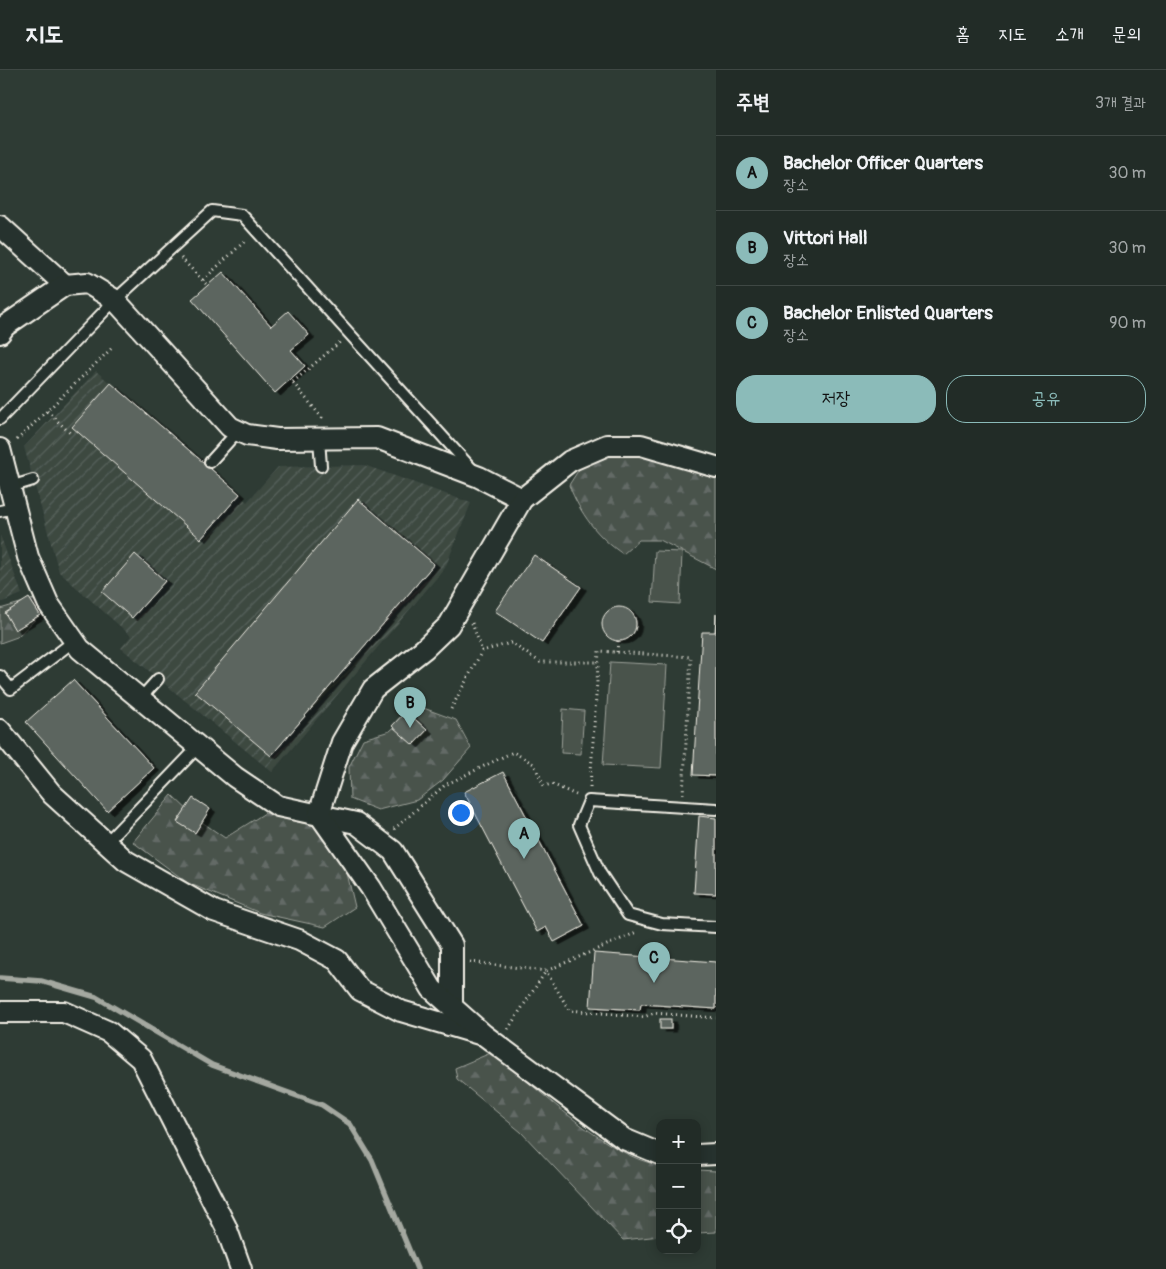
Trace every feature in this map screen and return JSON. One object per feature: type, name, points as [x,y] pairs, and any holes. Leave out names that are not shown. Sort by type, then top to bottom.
[{"type":"street","points":[[0,226],[65,285]]},
{"type":"street","points":[[0,333],[5,326],[65,285],[87,283],[115,300],[230,427],[238,431],[247,435],[277,439],[377,438],[478,477],[522,499]]},
{"type":"street","points":[[320,814],[342,742],[373,689],[424,649],[450,625],[522,499],[570,461],[608,445],[641,445],[716,467]]},
{"type":"street","points":[[1,452],[10,487],[7,510],[48,604],[80,649],[235,778],[278,806],[356,823],[393,851],[452,945],[452,1007]]},
{"type":"street","points":[[0,730],[52,794],[126,861],[214,910],[300,940],[337,960],[360,990],[401,1011],[490,1040]]},
{"type":"street","points":[[320,814],[371,888],[432,989],[490,1040],[624,1139],[656,1152]]},
{"type":"street","points":[[0,1012],[64,1012],[109,1032],[141,1059],[226,1227],[241,1269]]},
{"type":"street","points":[[701,1155],[716,1154]]},
{"type":"lane","points":[[0,418],[115,300],[212,211],[242,215],[478,477]]},
{"type":"lane","points":[[210,462],[238,431]]},
{"type":"lane","points":[[319,439],[320,466]]},
{"type":"lane","points":[[10,487],[33,480]]},
{"type":"lane","points":[[0,676],[12,689],[74,640]]},
{"type":"lane","points":[[140,700],[158,679]]},
{"type":"lane","points":[[106,843],[198,747]]},
{"type":"lane","points":[[716,809],[589,801],[579,825],[600,872],[628,915],[658,923],[716,927]]},
{"type":"path","points":[[202,280],[256,231]]},
{"type":"path","points":[[171,249],[208,286]]},
{"type":"path","points":[[293,382],[350,334]]},
{"type":"path","points":[[1,452],[47,411],[113,346]]},
{"type":"path","points":[[47,411],[70,433]]},
{"type":"path","points":[[617,652],[618,640]]},
{"type":"path","points":[[451,709],[482,651],[511,643],[540,662],[598,662]]},
{"type":"path","points":[[380,841],[445,785],[513,752],[534,764],[544,786],[552,784],[589,801],[599,651],[691,657],[682,807]]},
{"type":"path","points":[[490,1040],[546,971],[658,923]]},
{"type":"path","points":[[452,959],[546,971]]},
{"type":"path","points":[[546,971],[569,1010],[644,1017],[654,1013],[716,1018]]},
{"type":"shaded area","points":[[96,371],[247,502],[278,467],[364,465],[471,503],[445,568],[272,772],[121,648],[131,636],[59,572],[24,447]]},
{"type":"shaded area","points":[[0,535],[22,594],[0,603]]},
{"type":"green space","points":[[623,450],[716,473],[716,569],[660,540],[639,540],[623,554],[605,540],[590,524],[578,505],[569,485],[583,463]]},
{"type":"green space","points":[[655,551],[682,552],[680,604],[652,602]]},
{"type":"green space","points":[[34,599],[38,617],[17,637],[0,643],[0,609]]},
{"type":"green space","points":[[610,662],[667,665],[661,768],[603,765]]},
{"type":"green space","points":[[418,706],[456,720],[471,748],[443,780],[417,800],[378,810],[350,799],[349,767],[363,739],[390,731]]},
{"type":"green space","points":[[563,709],[584,711],[581,754],[561,753]]},
{"type":"green space","points":[[172,795],[196,818],[225,838],[265,813],[314,826],[347,873],[355,907],[325,927],[260,913],[188,883],[133,842]]},
{"type":"green space","points":[[493,1052],[550,1101],[596,1135],[640,1160],[656,1164],[656,1236],[623,1240],[521,1132],[457,1079],[455,1068]]},
{"type":"green space","points":[[701,1170],[716,1171],[716,1232],[701,1233]]},
{"type":"building","points":[[223,272],[271,326],[288,311],[309,335],[291,350],[305,366],[275,393],[192,299]]},
{"type":"building","points":[[111,383],[240,494],[201,539],[72,427]]},
{"type":"building","points":[[358,499],[434,564],[271,756],[195,692]]},
{"type":"building","points":[[135,554],[165,581],[132,618],[102,592]]},
{"type":"building","points":[[534,555],[581,587],[542,643],[495,611]]},
{"type":"building","points":[[29,598],[40,615],[15,630],[5,613]]},
{"type":"building","points":[[619,607],[631,612],[636,624],[631,636],[619,641],[607,636],[602,624],[607,612]]},
{"type":"building","points":[[716,614],[716,776],[693,775],[702,632],[715,632]]},
{"type":"building","points":[[73,680],[154,768],[107,811],[26,722]]},
{"type":"building","points":[[406,711],[427,730],[413,745],[392,726]]},
{"type":"building","points":[[503,772],[584,926],[554,942],[546,927],[537,932],[464,792]]},
{"type":"building","points":[[193,798],[210,809],[195,833],[177,822]]},
{"type":"building","points":[[699,816],[716,818],[716,894],[694,893]]},
{"type":"building","points":[[594,953],[716,962],[716,1009],[641,1004],[640,1010],[590,1007]]},
{"type":"building","points":[[660,1019],[671,1019],[671,1029],[660,1029]]},
{"type":"waterway","points":[[0,978],[41,981],[96,997],[212,1065],[322,1105],[350,1124],[372,1160],[417,1269]]},
{"type":"place","name":"Vittori Hall","points":[[410,728]]},
{"type":"place","name":"Bachelor Officer Quarters","points":[[524,859]]},
{"type":"place","name":"Bachelor Enlisted Quarters","points":[[654,983]]}]
